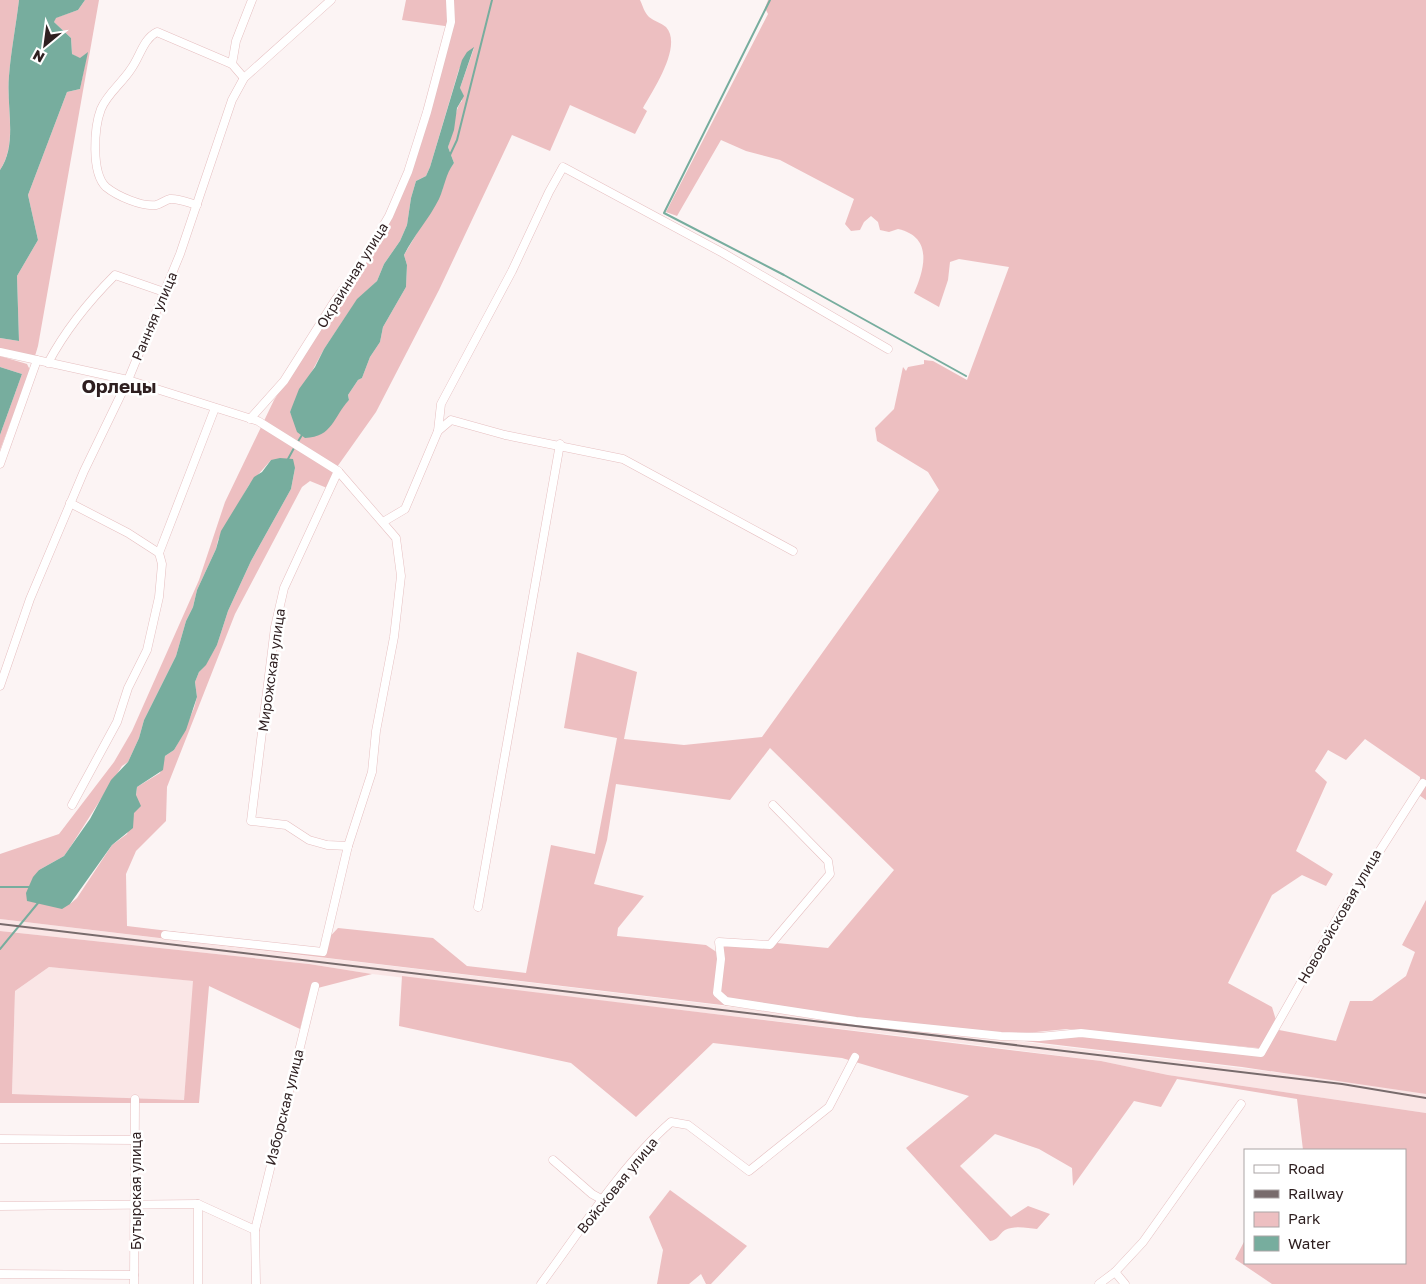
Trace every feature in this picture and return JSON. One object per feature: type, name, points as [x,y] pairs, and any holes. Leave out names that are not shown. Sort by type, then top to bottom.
[{"type":"street","points":[[232,64],[236,41],[252,0]]},
{"type":"street","name":"Ранняя улица","points":[[0,686],[30,600],[70,503],[128,380],[164,292],[197,205],[232,100],[244,78],[331,0]]},
{"type":"street","name":"Окраинная улица","points":[[250,418],[284,381],[336,299],[358,269],[389,216],[408,172],[427,112],[451,22],[450,0]]},
{"type":"street","points":[[197,205],[171,199],[157,205],[146,205],[115,193],[105,186],[98,175],[96,158],[96,138],[101,110],[132,69],[150,36],[157,32],[232,64],[244,78]]},
{"type":"street","points":[[383,522],[404,509],[438,431],[442,404],[512,271],[549,192],[563,167],[723,253],[888,349]]},
{"type":"street","points":[[48,363],[63,334],[88,302],[115,275],[164,292]]},
{"type":"street","points":[[0,352],[128,380],[258,421],[338,471],[396,538],[401,576],[394,637],[376,731],[372,772],[348,846],[323,952],[165,935]]},
{"type":"street","points":[[0,464],[37,360]]},
{"type":"street","points":[[72,805],[117,722],[128,688],[147,650],[159,596],[162,564],[159,553],[215,408]]},
{"type":"street","points":[[438,431],[451,420],[505,435],[560,444],[623,459],[793,551]]},
{"type":"street","points":[[478,907],[560,444]]},
{"type":"street","name":"Мирожская улица","points":[[338,471],[284,588],[275,627],[251,820],[286,825],[309,840],[327,845],[348,846]]},
{"type":"street","points":[[70,503],[128,533],[159,553]]},
{"type":"street","name":"Нововойсковая улица","points":[[773,805],[828,862],[830,874],[770,945],[719,942],[717,993],[726,1001],[856,1020],[1000,1036],[1039,1037],[1081,1033],[1261,1053],[1342,910],[1423,783]]},
{"type":"street","name":"Изборская улица","points":[[256,1284],[255,1230],[315,986]]},
{"type":"street","name":"Войсковая улица","points":[[541,1284],[603,1200],[653,1138],[671,1122],[688,1125],[749,1171],[829,1107],[855,1057]]},
{"type":"street","name":"Бутырская улица","points":[[134,1284],[135,1099]]},
{"type":"street","points":[[1099,1284],[1115,1272],[1143,1242],[1241,1104]]},
{"type":"street","points":[[0,1139],[135,1140]]},
{"type":"street","points":[[553,1160],[592,1194],[603,1200]]},
{"type":"street","points":[[0,1206],[198,1204],[255,1230]]},
{"type":"street","points":[[198,1204],[198,1284]]},
{"type":"street","points":[[1115,1272],[1125,1284]]},
{"type":"street","points":[[0,1274],[134,1275]]},
{"type":"shaded area","points":[[0,919],[1341,1080],[1426,1094],[1426,1113],[1168,1075],[1101,1061],[945,1041],[372,974],[309,964],[0,931]]},
{"type":"shaded area","points":[[49,967],[194,981],[184,1100],[12,1094],[15,991]]},
{"type":"green space","points":[[0,0],[19,0],[8,88],[9,149],[0,170]]},
{"type":"green space","points":[[85,0],[99,0],[35,356],[0,348],[0,338],[19,341],[17,276],[38,240],[28,195],[67,92],[80,89],[87,53],[80,59],[72,54],[71,38],[54,22],[55,18],[78,10]]},
{"type":"green space","points":[[406,0],[640,0],[649,17],[666,27],[670,35],[671,45],[665,68],[643,108],[647,111],[635,134],[570,105],[550,151],[512,135],[439,290],[376,412],[337,467],[327,488],[310,481],[302,487],[235,614],[167,787],[166,821],[136,851],[126,874],[127,926],[318,949],[338,928],[433,938],[467,966],[526,973],[551,845],[595,854],[617,738],[564,728],[577,652],[637,672],[624,739],[684,745],[762,737],[939,490],[928,472],[877,441],[875,428],[894,409],[903,367],[906,371],[908,367],[924,364],[924,360],[933,361],[967,380],[1009,267],[959,259],[950,262],[948,280],[939,307],[914,293],[923,264],[921,246],[917,239],[909,233],[898,229],[889,232],[880,230],[878,222],[871,216],[864,222],[860,230],[851,231],[845,224],[854,199],[780,160],[746,151],[721,140],[677,216],[666,212],[768,14],[765,8],[768,0],[1426,0],[1426,800],[1419,795],[1420,777],[1365,739],[1346,760],[1328,750],[1315,771],[1327,782],[1296,851],[1333,874],[1326,886],[1302,875],[1272,895],[1228,983],[1272,1007],[1279,1030],[1336,1041],[1350,1001],[1372,1001],[1406,976],[1415,952],[1402,945],[1426,900],[1426,1094],[1242,1067],[1029,1042],[1081,1035],[1257,1054],[1258,1048],[1067,1029],[1026,1033],[1025,1041],[0,919],[0,854],[59,834],[114,762],[132,731],[199,580],[225,502],[274,400],[391,219],[452,27],[402,20]],"holes":[[[474,48],[460,88],[462,101],[456,115],[448,147],[454,163],[446,174],[442,191],[404,255],[407,265],[406,287],[383,327],[380,342],[370,357],[362,378],[358,380],[348,395],[349,400],[343,406],[297,427],[290,412],[324,349],[357,300],[377,281],[384,264],[400,241],[407,225],[416,181],[426,176],[430,167],[459,69]],[[271,460],[295,468],[291,489],[251,561],[228,611],[217,645],[199,672],[195,682],[197,697],[182,736],[174,750],[165,756],[160,773],[137,787],[134,813],[127,834],[112,845],[77,898],[70,904],[27,901],[39,870],[64,856],[122,766],[128,762],[139,738],[144,720],[176,656],[197,590],[216,549],[218,540],[249,485]],[[770,748],[894,870],[828,948],[777,943],[769,949],[724,946],[720,992],[718,953],[706,945],[617,936],[618,928],[644,896],[594,884],[607,840],[616,784],[730,800]]]},
{"type":"green space","points":[[0,356],[27,364],[30,370],[0,450],[0,435],[22,374],[0,367]]},
{"type":"green space","points":[[0,931],[309,964],[372,974],[310,990],[300,1029],[209,986],[199,1103],[0,1103]],"holes":[[[49,967],[193,981],[184,1100],[12,1094],[15,991]]]},
{"type":"green space","points":[[402,976],[1101,1061],[1168,1075],[1426,1113],[1426,1284],[1272,1284],[1235,1259],[1244,1242],[1244,1264],[1406,1264],[1406,1149],[1303,1149],[1297,1099],[1177,1079],[1161,1107],[1134,1101],[1073,1186],[1072,1168],[1039,1149],[995,1134],[960,1166],[1011,1217],[1028,1206],[1050,1214],[1037,1229],[1009,1228],[990,1241],[906,1148],[969,1096],[842,1058],[713,1043],[636,1117],[571,1063],[399,1026]]},
{"type":"green space","points":[[670,1190],[747,1246],[711,1284],[706,1284],[701,1274],[689,1284],[657,1284],[663,1250],[649,1217]]},
{"type":"water","points":[[19,0],[85,0],[78,10],[56,18],[54,22],[71,38],[72,54],[80,58],[88,52],[80,89],[67,92],[28,195],[38,240],[17,276],[19,341],[0,338],[0,170],[9,149],[8,88]]},
{"type":"water","points":[[474,47],[460,88],[464,96],[457,108],[454,130],[448,147],[454,163],[435,206],[404,255],[407,265],[406,287],[383,327],[380,342],[370,357],[362,378],[358,380],[348,395],[349,400],[327,430],[314,437],[305,438],[297,432],[290,412],[299,389],[315,367],[324,349],[357,299],[377,281],[384,264],[400,241],[407,225],[416,181],[426,176],[430,167],[462,60],[467,52]]},
{"type":"water","points":[[0,367],[22,374],[0,435]]},
{"type":"water","points":[[280,458],[293,459],[295,468],[291,489],[251,561],[228,611],[217,645],[206,665],[199,672],[195,682],[197,697],[186,730],[174,750],[165,756],[163,770],[137,787],[136,795],[141,806],[134,813],[133,828],[112,845],[70,904],[62,909],[27,901],[26,893],[33,877],[39,870],[64,856],[90,819],[111,780],[128,762],[139,738],[144,720],[176,656],[197,590],[216,549],[221,531],[254,477],[262,472],[271,460]]},
{"type":"waterway","points":[[449,157],[457,140],[492,0]]},
{"type":"waterway","points":[[770,0],[664,213],[784,275],[966,376]]},
{"type":"waterway","points":[[297,443],[302,435]]},
{"type":"waterway","points":[[288,459],[294,448]]},
{"type":"waterway","points":[[0,887],[29,887]]},
{"type":"waterway","points":[[0,949],[38,903]]},
{"type":"railway","points":[[0,924],[1342,1084],[1426,1098]]},
{"type":"district","name":"Орлецы","points":[[119,385]]}]
